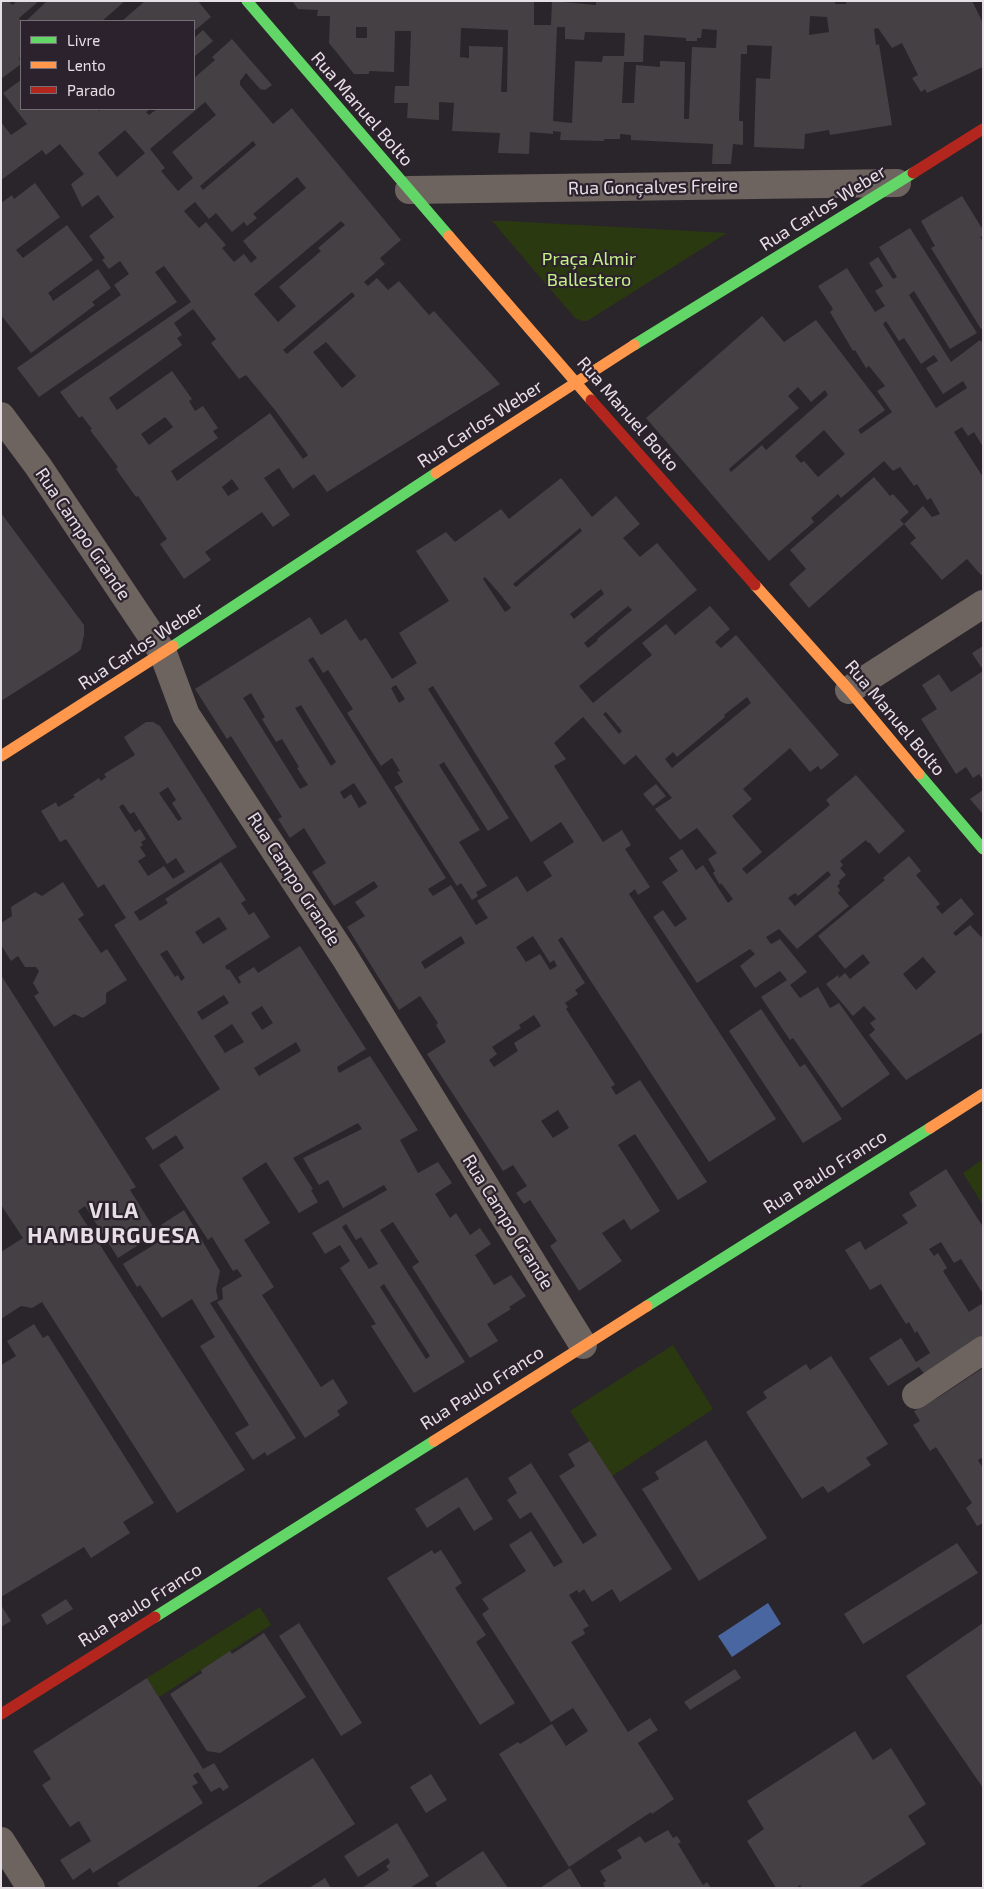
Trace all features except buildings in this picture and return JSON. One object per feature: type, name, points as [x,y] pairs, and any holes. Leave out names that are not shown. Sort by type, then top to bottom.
[{"type":"street","name":"Rua Manuel Bolto","points":[[247,1],[575,382],[849,690],[983,849]]},
{"type":"street","name":"Rua Carlos Weber","points":[[1,756],[163,653],[575,382],[983,129]]},
{"type":"street","name":"Rua Gonçalves Freire","points":[[409,190],[897,183]]},
{"type":"street","name":"Rua Campo Grande","points":[[1,416],[38,466],[163,653],[186,715],[344,956],[583,1345]]},
{"type":"street","points":[[849,690],[983,604]]},
{"type":"street","name":"Rua Paulo Franco","points":[[1,1714],[983,1094]]},
{"type":"street","points":[[916,1395],[983,1350]]},
{"type":"street","points":[[1,1841],[31,1888]]},
{"type":"green space","name":"Praça Almir Ballestero","points":[[492,221],[727,233],[587,321],[583,321],[575,318]]},
{"type":"green space","points":[[983,1159],[983,1205],[963,1173]]},
{"type":"green space","points":[[673,1345],[713,1409],[612,1476],[570,1411]]},
{"type":"green space","points":[[260,1607],[271,1625],[159,1697],[147,1678]]},
{"type":"water","points":[[768,1603],[781,1624],[732,1657],[718,1636]]},
{"type":"traffic: fast","points":[[247,1],[449,236]]},
{"type":"traffic: fast","points":[[634,345],[913,173]]},
{"type":"traffic: fast","points":[[173,646],[436,473]]},
{"type":"traffic: fast","points":[[919,774],[983,849]]},
{"type":"traffic: fast","points":[[647,1306],[930,1128]]},
{"type":"traffic: fast","points":[[155,1617],[434,1441]]},
{"type":"traffic: slow","points":[[449,236],[591,400]]},
{"type":"traffic: slow","points":[[436,473],[634,345]]},
{"type":"traffic: slow","points":[[755,585],[849,690],[919,774]]},
{"type":"traffic: slow","points":[[1,756],[173,646]]},
{"type":"traffic: slow","points":[[930,1128],[983,1094]]},
{"type":"traffic: slow","points":[[434,1441],[647,1306]]},
{"type":"traffic: jam","points":[[913,173],[983,129]]},
{"type":"traffic: jam","points":[[591,400],[755,585]]},
{"type":"traffic: jam","points":[[1,1714],[155,1617]]},
{"type":"district","name":"VILA HAMBURGUESA","points":[[114,1224]]}]
